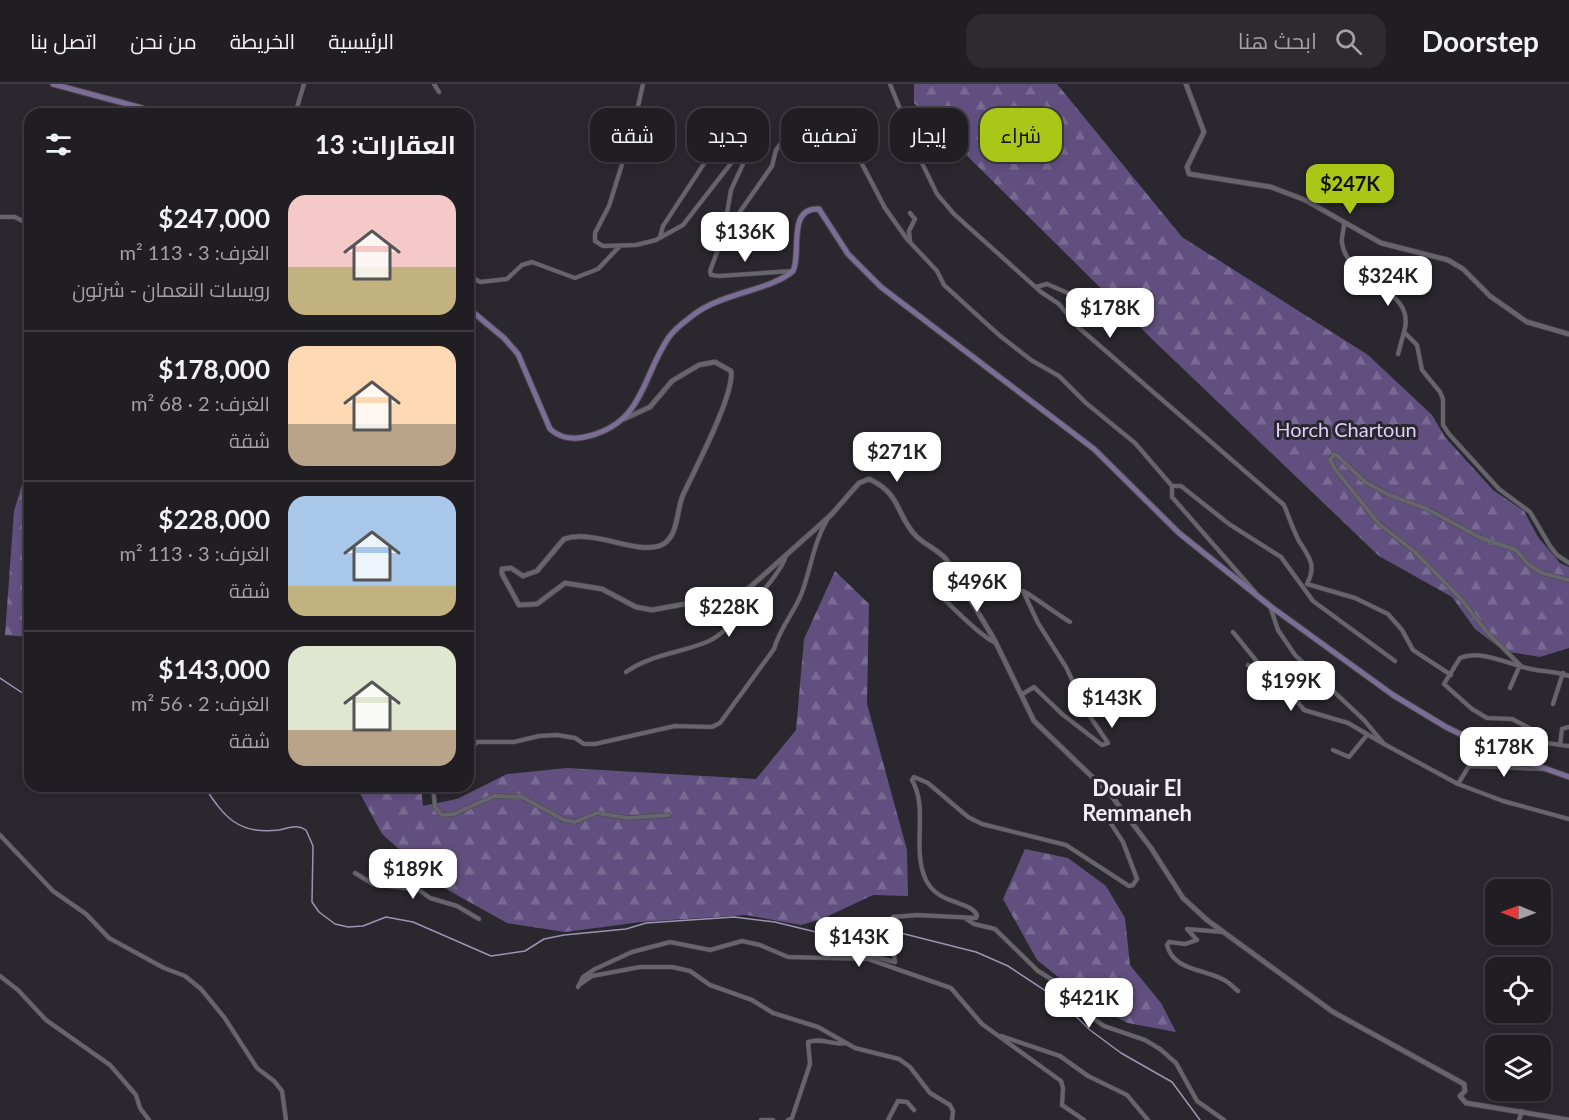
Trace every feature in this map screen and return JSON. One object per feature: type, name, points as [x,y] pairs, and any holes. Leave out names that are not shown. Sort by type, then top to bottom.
[{"type":"main road","points":[[53,84],[142,108]]},
{"type":"main road","points":[[474,313],[504,338],[518,354],[554,433],[565,438],[584,437],[608,430],[624,419],[643,391],[666,342],[677,328],[714,302],[793,271],[799,224],[808,212],[819,209],[848,254],[881,287],[1094,449],[1179,533],[1270,606],[1393,695],[1446,728],[1493,750],[1569,777]]},
{"type":"street","points":[[299,84],[302,90]]},
{"type":"street","points":[[296,108],[304,84]]},
{"type":"street","points":[[434,84],[439,92]]},
{"type":"street","points":[[643,84],[633,129],[609,206],[594,238],[603,246],[636,245],[660,237],[688,221],[746,144],[750,149],[731,190],[723,236],[711,275],[793,271]]},
{"type":"street","points":[[890,84],[920,159],[937,194],[954,214],[1036,287],[1059,304],[1078,327],[1284,505],[1313,564],[1305,585]]},
{"type":"street","points":[[1186,84],[1204,132],[1187,167],[1189,174],[1271,187],[1305,200],[1344,225],[1381,243],[1454,262],[1490,296],[1527,322],[1569,334]]},
{"type":"street","points":[[723,236],[772,166],[774,153],[781,144]]},
{"type":"street","points":[[660,237],[663,226],[705,162]]},
{"type":"street","points":[[861,162],[885,208],[910,242],[937,271],[944,285],[999,335],[1031,360],[1059,376],[1086,403],[1135,443],[1172,486],[1172,497],[1257,594]]},
{"type":"street","points":[[910,213],[915,219],[909,231],[910,242]]},
{"type":"street","points":[[0,217],[15,217],[24,222]]},
{"type":"street","points":[[1344,225],[1342,242],[1346,253],[1371,282],[1398,302],[1407,317],[1398,354]]},
{"type":"street","points":[[474,278],[480,282],[507,279],[522,265],[532,262],[575,278],[598,269],[620,246]]},
{"type":"street","points":[[1036,287],[1047,284],[1070,294],[1086,295],[1097,304]]},
{"type":"street","points":[[1404,332],[1417,345],[1422,370],[1440,392],[1443,425],[1449,434],[1499,489],[1530,512],[1550,546],[1569,563]]},
{"type":"street","points":[[624,419],[650,407],[672,381],[699,365],[715,362],[731,371],[721,410],[681,500],[669,539],[661,546],[649,548],[585,537],[564,539],[532,574],[523,576],[511,568],[502,569],[502,575],[519,605],[537,604],[565,583],[602,589],[646,609],[700,603],[743,591],[831,515],[859,483],[869,479],[881,484],[891,494],[916,536],[939,551],[946,559],[996,643],[1034,721],[1110,794],[1130,819],[1182,898],[1224,932],[1333,1012],[1464,1084],[1465,1091],[1460,1096],[1466,1103],[1522,1110],[1569,1120]]},
{"type":"street","points":[[1520,665],[1486,632],[1461,599],[1415,552],[1379,524],[1335,469],[1330,460],[1331,456],[1334,454],[1339,456],[1365,482],[1389,495],[1427,509],[1481,538],[1516,550],[1528,564],[1542,573],[1569,580]]},
{"type":"street","points":[[1172,486],[1181,486],[1229,524],[1281,556],[1305,585],[1313,601],[1395,661]]},
{"type":"street","points":[[474,745],[477,742],[514,742],[548,735],[570,737],[584,744],[595,744],[675,726],[709,727],[720,723],[774,649],[777,635],[800,596],[816,540],[831,515]]},
{"type":"street","points":[[627,672],[644,661],[712,639],[758,597],[781,568],[786,555]]},
{"type":"street","points":[[1305,585],[1355,598],[1388,614],[1402,630],[1413,650],[1451,675]]},
{"type":"street","points":[[1021,696],[1034,687],[1062,714],[1102,745],[1108,743],[1023,591],[1042,606],[1070,622]]},
{"type":"street","points":[[945,600],[977,628],[984,639],[996,643]]},
{"type":"street","points":[[1270,606],[1278,630],[1295,655],[1364,720],[1384,744]]},
{"type":"street","points":[[1233,632],[1270,680]]},
{"type":"street","points":[[1569,676],[1485,657],[1464,656],[1460,658],[1444,684],[1479,714],[1492,720],[1512,719],[1533,730],[1547,743],[1569,746]]},
{"type":"street","points":[[1248,665],[1293,696],[1310,714],[1340,720],[1458,783],[1503,801],[1569,819]]},
{"type":"street","points":[[1510,688],[1520,665]]},
{"type":"street","points":[[1553,704],[1563,674]]},
{"type":"street","points":[[1560,745],[1562,729],[1569,727]]},
{"type":"street","points":[[1333,750],[1349,757],[1366,735]]},
{"type":"street","points":[[1458,783],[1470,766],[1545,768]]},
{"type":"street","points":[[854,957],[869,954],[895,962],[894,955],[884,941],[893,917],[899,915],[976,918],[977,912],[933,892],[926,879],[920,853],[918,794],[912,780],[914,777],[928,783],[968,817],[982,824],[1066,845],[1130,886],[1137,879],[1123,842],[1108,819],[1109,816],[1120,815],[1130,819]]},
{"type":"street","points":[[434,792],[435,807],[442,815],[454,814],[494,796],[522,796],[564,820],[575,822],[597,813],[628,818],[669,815]]},
{"type":"street","points":[[0,835],[53,891],[86,914],[109,938],[164,968],[184,976],[201,989],[224,1017],[257,1068],[282,1091],[286,1120]]},
{"type":"street","points":[[356,873],[373,884],[419,890],[430,898],[457,906],[479,919]]},
{"type":"street","points":[[965,917],[974,924],[995,930],[1038,971],[1059,984],[1090,1017],[1104,1026],[1145,1040],[1160,1049],[1176,1063],[1197,1101],[1224,1120]]},
{"type":"street","points":[[1224,932],[1187,929],[1197,940],[1167,945],[1169,954],[1186,967],[1223,979],[1238,991]]},
{"type":"street","points":[[952,1120],[951,1107],[930,1093],[906,1063],[890,1055],[861,1050],[818,1027],[773,1013],[752,1000],[710,985],[682,968],[658,966],[624,969],[592,976],[578,987],[583,977],[595,969],[632,952],[670,942],[710,950],[742,941],[788,957],[868,958],[951,988],[977,1020],[1061,1081],[1062,1105],[1084,1120]]},
{"type":"street","points":[[0,976],[18,990],[46,1020],[110,1065],[136,1095],[140,1108],[149,1120]]},
{"type":"street","points":[[994,1033],[1060,1056],[1088,1076],[1127,1095],[1137,1104],[1148,1120]]},
{"type":"street","points":[[788,1120],[792,1118],[810,1064],[808,1042],[827,1039],[838,1044],[846,1042]]},
{"type":"street","points":[[888,1120],[898,1101],[907,1102],[914,1110]]},
{"type":"street","points":[[1519,1120],[1522,1110]]},
{"type":"street","points":[[761,1120],[773,1120]]},
{"type":"green space","name":"Horch Chartoun","points":[[914,84],[1057,84],[1182,237],[1368,355],[1432,415],[1445,437],[1493,490],[1524,511],[1538,537],[1560,563],[1569,567],[1569,648],[1540,657],[1504,651],[1475,629],[1452,597],[1379,556],[1154,341],[968,157],[968,108],[919,108],[914,103]]},
{"type":"green space","points":[[24,478],[24,637],[5,635],[14,511]]},
{"type":"green space","points":[[835,571],[869,604],[867,704],[907,850],[908,896],[873,895],[822,919],[801,925],[746,915],[641,922],[565,932],[507,923],[439,885],[382,834],[359,792],[422,792],[423,806],[457,799],[507,774],[567,768],[756,779],[796,730],[804,639]]},
{"type":"green space","points":[[1025,849],[1068,858],[1106,886],[1125,918],[1130,965],[1161,1003],[1176,1032],[1128,1023],[1098,1009],[1037,960],[1003,899]]},
{"type":"waterway","points":[[0,678],[24,694]]},
{"type":"waterway","points":[[208,792],[218,807],[234,822],[253,830],[265,831],[296,827],[306,830],[313,846],[312,902],[319,912],[335,924],[348,927],[363,926],[386,917],[413,922],[491,956],[525,951],[544,939],[564,935],[626,929],[646,923],[734,917],[775,922],[828,935],[842,932],[850,923],[861,923],[976,952],[1008,966],[1058,999],[1090,1030],[1121,1053],[1172,1082],[1200,1120]]},
{"type":"district","name":"Douair El Remmaneh","points":[[1137,800]]}]
